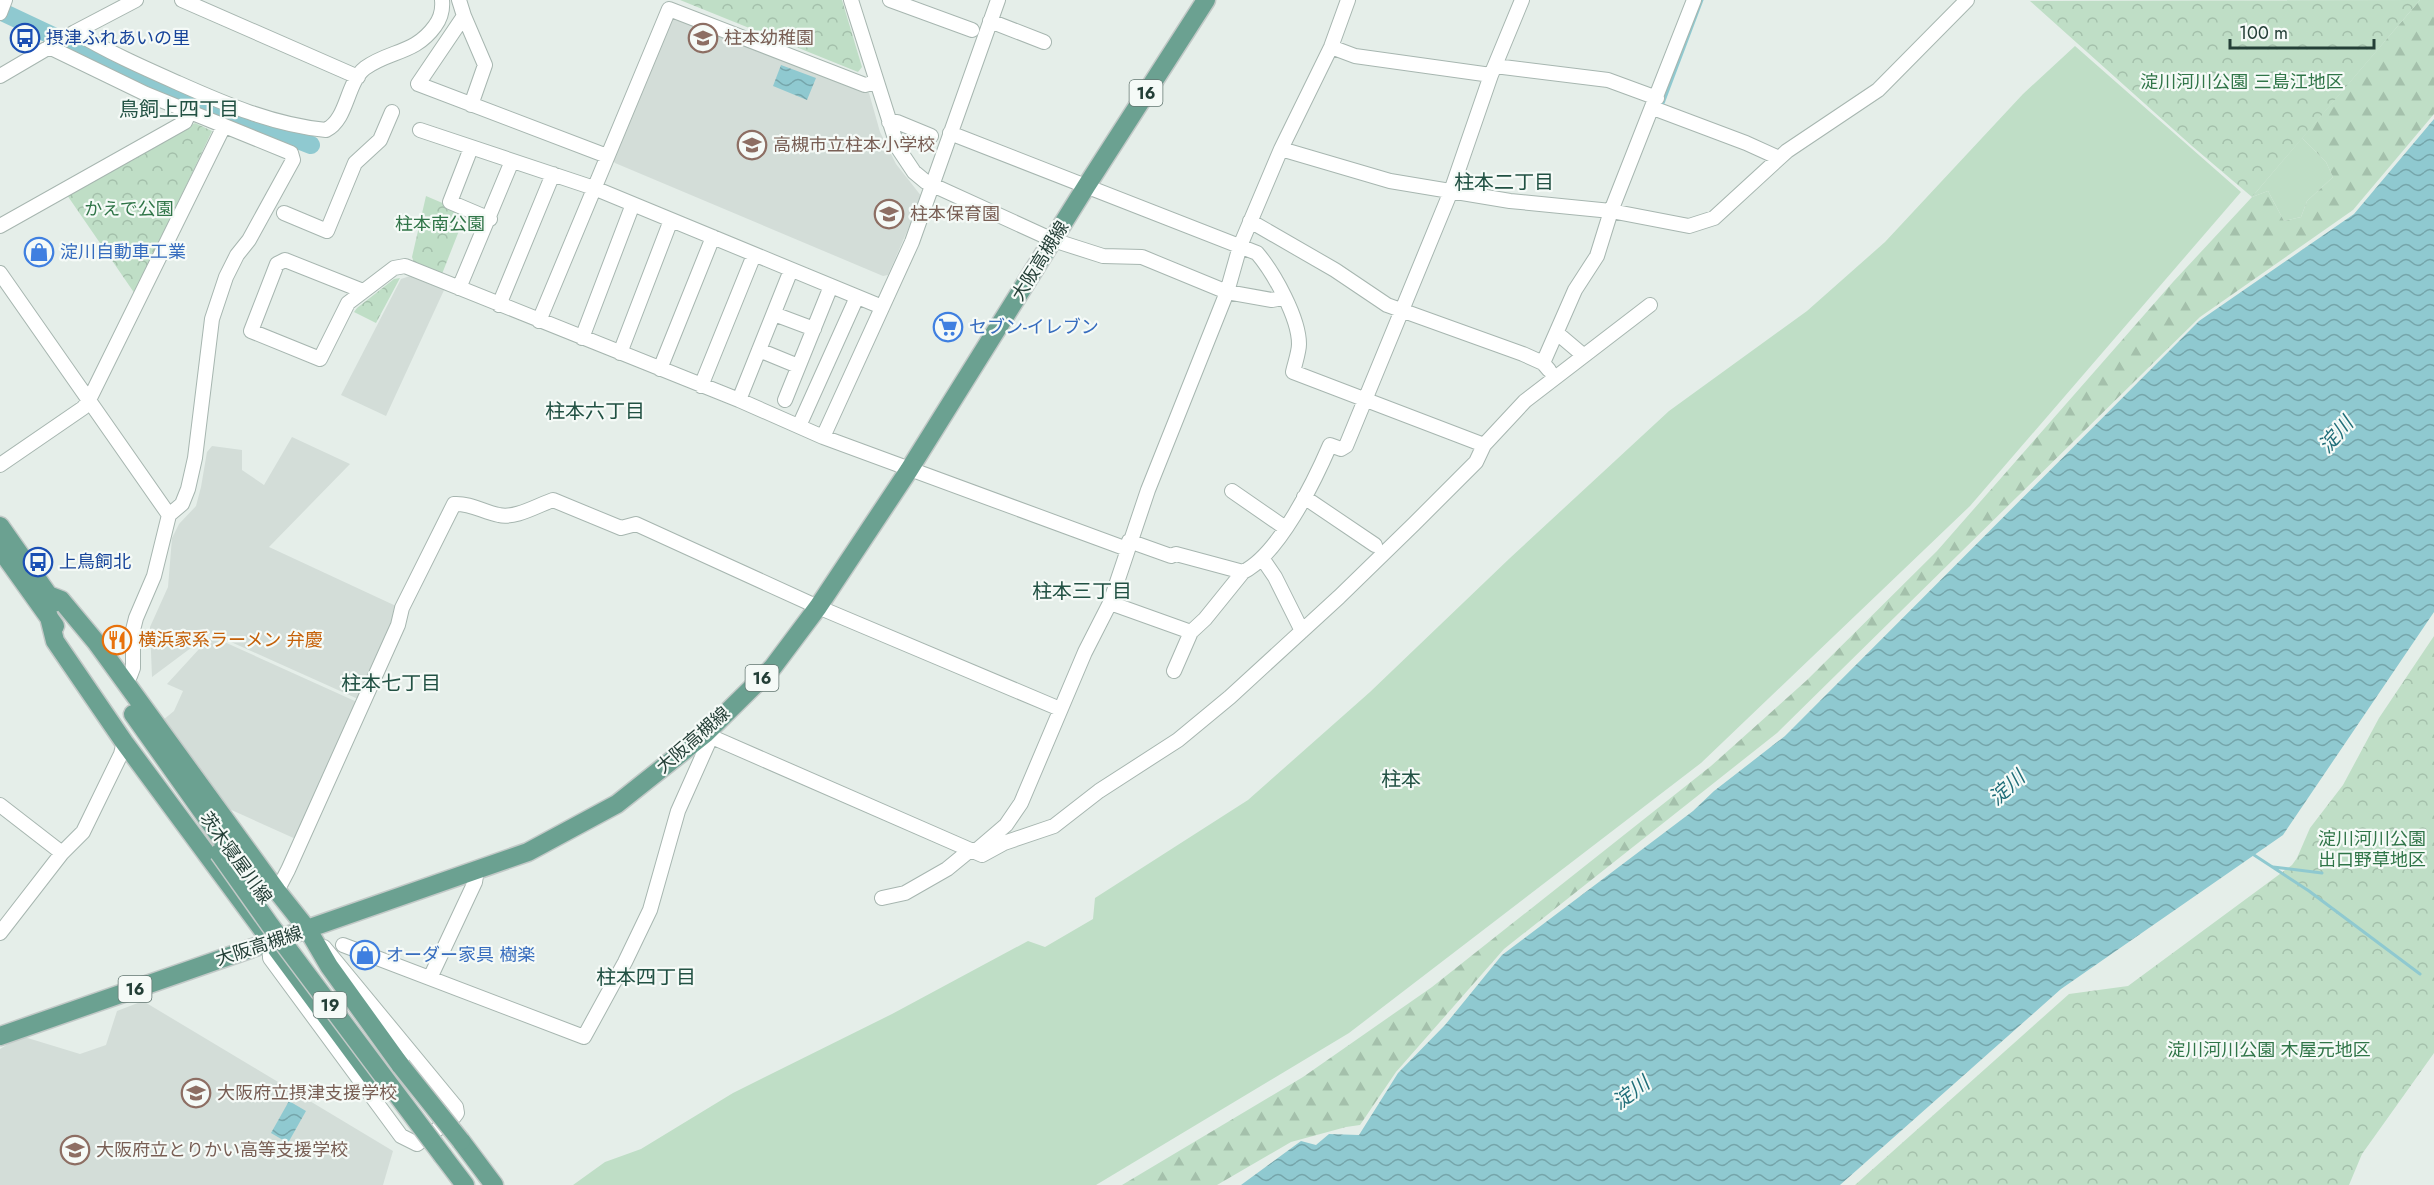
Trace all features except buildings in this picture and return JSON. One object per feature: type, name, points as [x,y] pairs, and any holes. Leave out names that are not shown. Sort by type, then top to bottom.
[{"type":"main road","name":"大阪高槻線","points":[[0,1036],[528,852],[617,804],[708,735],[773,667],[818,607],[909,470],[1206,0]]},
{"type":"main road","name":"茨木寝屋川線","points":[[0,526],[224,850]]},
{"type":"main road","name":"茨木寝屋川線","points":[[0,549],[448,1152],[479,1185]]},
{"type":"main road","points":[[48,595],[61,600],[124,680],[277,891],[308,930],[329,966],[401,1066],[448,1152],[453,1185]]},
{"type":"main road","points":[[49,617],[55,641],[124,742],[378,1086],[448,1152],[494,1185]]},
{"type":"main road","name":"茨木寝屋川線","points":[[448,1152],[465,1185]]},
{"type":"street","points":[[0,13],[5,0]]},
{"type":"street","points":[[0,76],[75,32],[136,0]]},
{"type":"street","points":[[182,0],[358,77]]},
{"type":"street","points":[[75,32],[107,52],[230,106],[309,129],[327,130],[332,127],[358,77],[366,67],[424,40],[439,20],[442,0]]},
{"type":"street","points":[[459,0],[485,65],[471,105]]},
{"type":"street","points":[[851,0],[898,148],[908,164],[931,186],[1053,240],[1102,256],[1142,257],[1227,292],[1272,300],[1283,298]]},
{"type":"street","points":[[891,0],[916,4],[972,30]]},
{"type":"street","points":[[823,437],[912,242],[998,0]]},
{"type":"street","points":[[882,898],[905,893],[947,869],[969,851],[978,849],[1006,825],[1021,803],[1060,709],[1110,603],[1128,545],[1227,292],[1240,246],[1250,221],[1281,149],[1332,47],[1348,0]]},
{"type":"street","points":[[1174,671],[1191,632],[1205,619],[1243,572],[1255,566],[1284,527],[1313,484],[1330,446],[1341,448],[1346,446],[1451,191],[1493,70],[1522,0]]},
{"type":"street","points":[[1543,363],[1575,290],[1597,256],[1611,211],[1694,0]]},
{"type":"street","points":[[1281,149],[1390,181],[1510,201],[1611,211],[1689,226],[1714,218],[1779,158],[1878,90],[1967,0]]},
{"type":"street","points":[[539,321],[669,9],[865,85],[876,82]]},
{"type":"street","points":[[464,16],[418,84],[607,156]]},
{"type":"street","points":[[990,21],[1044,42]]},
{"type":"street","points":[[49,47],[189,113],[291,153],[293,160],[237,255],[215,308],[207,347],[195,458],[188,489],[182,504],[169,515],[154,576],[133,630],[134,668],[130,676],[124,680]]},
{"type":"street","points":[[1332,47],[1355,56],[1608,80],[1779,158]]},
{"type":"street","points":[[284,213],[327,231],[355,163],[380,140],[392,112]]},
{"type":"street","points":[[0,226],[185,122],[189,113]]},
{"type":"street","points":[[888,122],[897,122],[931,136]]},
{"type":"street","points":[[0,465],[83,408],[88,402],[224,126]]},
{"type":"street","points":[[420,130],[594,188],[882,307]]},
{"type":"street","points":[[950,133],[1087,185],[1257,254],[1269,267],[1292,315],[1299,343],[1293,372],[1484,445]]},
{"type":"street","points":[[471,148],[450,202],[490,219]]},
{"type":"street","points":[[459,288],[490,219],[512,161]]},
{"type":"street","points":[[499,305],[553,174]]},
{"type":"street","points":[[582,338],[633,204]]},
{"type":"street","points":[[620,353],[672,220]]},
{"type":"street","points":[[1250,221],[1335,270],[1361,289],[1401,312],[1486,340],[1543,363],[1557,379]]},
{"type":"street","points":[[660,369],[713,237]]},
{"type":"street","points":[[701,386],[754,255]]},
{"type":"street","points":[[363,291],[285,260],[277,264],[251,331],[320,359],[348,303],[394,268],[405,266],[909,470],[1128,545],[1171,556],[1176,554],[1243,572]]},
{"type":"street","points":[[739,400],[791,270]]},
{"type":"street","points":[[0,273],[169,515]]},
{"type":"street","points":[[785,400],[831,286]]},
{"type":"street","points":[[799,426],[857,297]]},
{"type":"street","points":[[343,945],[584,1037],[650,910],[678,811],[708,735],[982,855],[1004,843],[1054,826],[1099,791],[1178,740],[1230,697],[1360,578],[1476,462],[1484,445],[1525,401],[1557,379],[1583,355],[1650,305]]},
{"type":"street","points":[[774,314],[814,329]]},
{"type":"street","points":[[1557,333],[1583,355]]},
{"type":"street","points":[[759,350],[798,366]]},
{"type":"street","points":[[1232,491],[1284,527]]},
{"type":"street","points":[[1304,497],[1375,545]]},
{"type":"street","points":[[277,891],[398,625],[402,608],[454,504],[466,503],[500,516],[509,516],[553,500],[621,528],[636,524],[818,607],[1060,709]]},
{"type":"street","points":[[1262,558],[1302,632]]},
{"type":"street","points":[[1110,603],[1191,632]]},
{"type":"street","points":[[0,933],[62,853],[83,832],[121,754],[124,742]]},
{"type":"street","points":[[0,805],[62,853]]},
{"type":"street","points":[[430,978],[475,882],[477,870]]},
{"type":"street","points":[[270,942],[270,958],[401,1136],[417,1144],[454,1117],[457,1113],[456,1107],[328,950],[308,930]]},
{"type":"shaded area","name":"高槻市立柱本小学校","points":[[676,15],[869,93],[880,132],[896,164],[922,197],[888,275],[883,276],[615,163],[612,158],[670,17]]},
{"type":"shaded area","points":[[416,274],[445,288],[386,416],[341,395],[401,279]]},
{"type":"shaded area","points":[[292,437],[350,464],[269,547],[396,606],[395,622],[358,699],[211,633],[152,677],[150,627],[168,587],[172,538],[179,524],[196,506],[207,452],[212,446],[242,450],[242,470],[264,485]]},
{"type":"shaded area","points":[[211,636],[357,702],[298,840],[227,808],[163,720],[174,711],[183,691],[167,684]]},
{"type":"shaded area","points":[[143,1001],[393,1151],[383,1185],[0,1185],[0,1049],[21,1036],[80,1054],[106,1045],[117,1011]]},
{"type":"green space","points":[[680,0],[842,0],[862,67],[858,72]]},
{"type":"green space","points":[[2420,0],[2434,0],[2434,114],[2353,210],[2200,317],[1777,733],[1504,949],[1396,1072],[1360,1125],[1291,1142],[1217,1185],[1122,1185],[1303,1077],[1432,987],[1711,766],[1807,680],[1937,551],[2173,282],[2252,197],[2268,191],[2284,221],[2301,217],[2307,201],[2333,177],[2326,162],[2302,138]]},
{"type":"green space","name":"淀川河川公園 三島江地区","points":[[2420,0],[2252,197],[2030,1]]},
{"type":"green space","points":[[2075,46],[2241,192],[1970,506],[1701,763],[1349,1033],[1096,1185],[573,1185],[605,1162],[641,1149],[733,1093],[892,1014],[1028,941],[1045,947],[1093,919],[1095,898],[1248,800],[1370,692],[1669,411],[1807,311],[1885,242],[2023,94]]},
{"type":"green space","name":"かえで公園","points":[[195,123],[212,131],[135,294],[67,195]]},
{"type":"green space","points":[[2302,138],[2326,162],[2333,177],[2307,201],[2301,217],[2284,221],[2268,191],[2252,197]]},
{"type":"green space","name":"柱本南公園","points":[[426,196],[466,213],[442,274],[414,263],[412,257]]},
{"type":"green space","points":[[400,278],[376,323],[354,312],[394,279]]},
{"type":"green space","name":"淀川河川公園 木屋元地区","points":[[2434,636],[2434,1053],[2362,1154],[2349,1185],[1855,1185],[2069,994],[2128,986],[2292,865],[2310,828],[2343,785],[2379,718]]},
{"type":"water","points":[[781,65],[816,78],[807,100],[773,86]]},
{"type":"water","name":"淀川","points":[[2434,119],[2434,612],[2283,835],[2061,989],[1840,1185],[1241,1185],[1301,1141],[1316,1145],[1329,1134],[1359,1135],[1398,1073],[1445,1025],[1502,955],[1693,811],[1714,791],[1785,736],[2199,321],[2354,214]]},
{"type":"water","points":[[289,1101],[306,1111],[288,1143],[271,1133]]},
{"type":"waterway","points":[[1660,105],[1662,106],[1702,0]]},
{"type":"waterway","points":[[0,11],[157,85],[311,145]]},
{"type":"waterway","points":[[2251,853],[2309,891],[2420,974]]},
{"type":"waterway","points":[[2273,867],[2322,873]]},
{"type":"place","name":"摂津ふれあいの里","points":[[25,38]]},
{"type":"place","name":"柱本幼稚園","points":[[703,38]]},
{"type":"place","name":"高槻市立柱本小学校","points":[[752,145]]},
{"type":"place","name":"柱本保育園","points":[[889,214]]},
{"type":"place","name":"淀川自動車工業","points":[[39,252]]},
{"type":"place","name":"セブン-イレブン","points":[[948,327]]},
{"type":"place","name":"上鳥飼北","points":[[38,562]]},
{"type":"place","name":"横浜家系ラーメン 弁慶","points":[[117,640]]},
{"type":"place","name":"オーダー家具 樹楽","points":[[365,955]]},
{"type":"place","name":"大阪府立摂津支援学校","points":[[196,1093]]},
{"type":"place","name":"大阪府立とりかい高等支援学校","points":[[75,1150]]},
{"type":"district","name":"鳥飼上四丁目","points":[[179,109]]},
{"type":"district","name":"柱本二丁目","points":[[1504,182]]},
{"type":"district","name":"柱本六丁目","points":[[595,411]]},
{"type":"district","name":"柱本三丁目","points":[[1082,591]]},
{"type":"district","name":"柱本七丁目","points":[[391,683]]},
{"type":"district","name":"柱本","points":[[1401,779]]},
{"type":"district","name":"柱本四丁目","points":[[646,977]]},
{"type":"park label","name":"淀川河川公園 出口野草地区","points":[[2372,849]]}]
